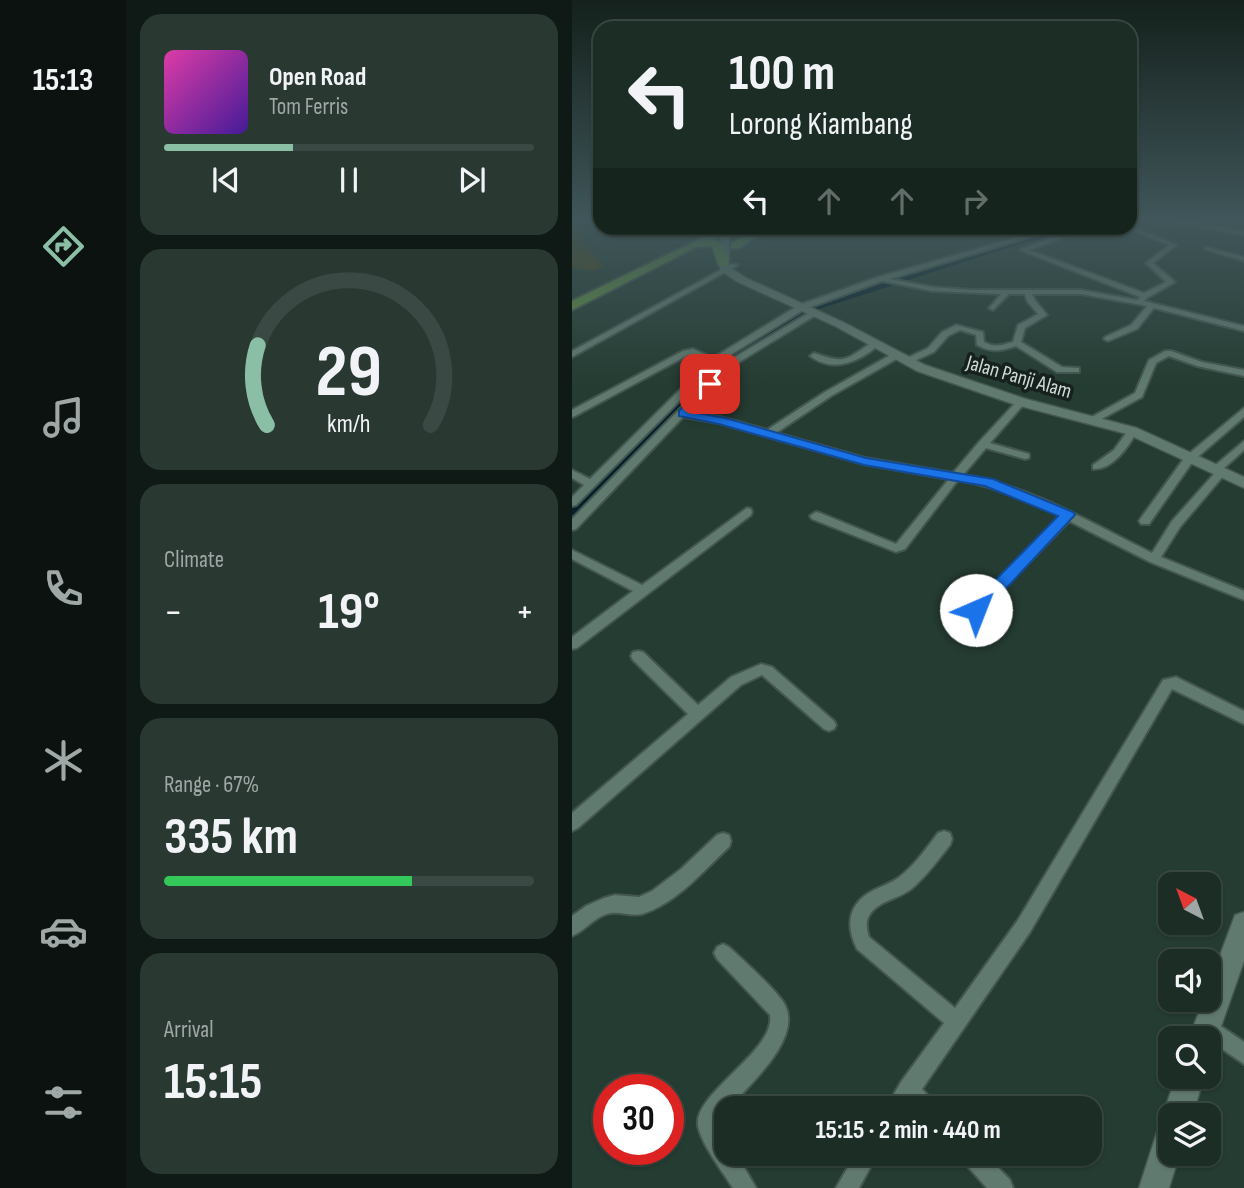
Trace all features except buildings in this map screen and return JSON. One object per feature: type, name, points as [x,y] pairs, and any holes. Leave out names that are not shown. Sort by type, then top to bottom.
[{"type":"highway","points":[[572,300],[618,276]]},
{"type":"highway","points":[[572,306],[630,276]]},
{"type":"main road","name":"Jalan Panji Alam","points":[[738,276],[943,377],[1021,402],[1132,431],[1244,483]]},
{"type":"main road","points":[[1207,1026],[1244,924]]},
{"type":"main road","points":[[1154,1188],[1161,1166]]},
{"type":"street","points":[[572,354],[709,276]]},
{"type":"street","points":[[572,526],[682,405],[714,361],[802,307],[890,276]]},
{"type":"street","points":[[1087,276],[1152,305],[1244,329]]},
{"type":"street","points":[[881,279],[932,289],[1005,293],[1081,292],[1142,299],[1171,282],[1165,276]]},
{"type":"street","points":[[1017,343],[1021,327],[1043,315],[1031,301],[1027,291]]},
{"type":"street","points":[[993,308],[1005,293]]},
{"type":"street","points":[[1108,339],[1134,327],[1152,305]]},
{"type":"street","points":[[572,503],[590,484],[728,365],[815,313]]},
{"type":"street","points":[[768,434],[828,394],[902,358],[931,350],[946,333],[959,327],[980,334],[980,343],[991,349],[1017,343],[1060,370],[1076,370]]},
{"type":"street","points":[[814,356],[829,365],[840,364],[876,343]]},
{"type":"street","points":[[572,414],[686,353],[693,352],[714,361]]},
{"type":"street","points":[[1093,420],[1139,396],[1152,362],[1168,353],[1200,365],[1244,373]]},
{"type":"street","points":[[816,516],[896,548],[982,444],[1021,402]]},
{"type":"street","points":[[682,405],[720,420],[864,461],[988,482],[1020,493],[1154,559],[1244,596]]},
{"type":"street","points":[[1145,521],[1189,459],[1244,411]]},
{"type":"street","points":[[1097,467],[1110,460],[1125,445],[1132,431]]},
{"type":"street","points":[[982,444],[1025,456]]},
{"type":"street","points":[[1154,559],[1176,524],[1217,472],[1244,444]]},
{"type":"street","points":[[572,473],[590,484]]},
{"type":"street","points":[[572,644],[747,512]]},
{"type":"street","points":[[976,610],[1068,515]]},
{"type":"street","points":[[572,554],[641,590]]},
{"type":"street","points":[[638,656],[697,713]]},
{"type":"street","points":[[572,823],[736,681],[761,669],[829,725]]},
{"type":"street","points":[[904,1096],[1024,926],[1168,684],[1176,682],[1244,718]]},
{"type":"street","points":[[944,839],[920,870],[898,889],[874,898],[867,905],[857,918],[857,932],[863,943],[956,1021]]},
{"type":"street","points":[[572,926],[585,916],[613,904],[632,908],[646,904],[672,887],[723,841]]},
{"type":"street","points":[[722,953],[777,1009],[780,1017],[780,1026],[768,1046],[709,1116],[711,1132],[745,1188]]},
{"type":"street","points":[[1221,1041],[1244,1054]]},
{"type":"street","points":[[908,1089],[915,1096]]},
{"type":"street","points":[[847,1188],[860,1166]]},
{"type":"street","points":[[981,1166],[1002,1188]]},
{"type":"waterway","points":[[812,308],[908,276]]},
{"type":"waterway","points":[[572,509],[718,364],[804,312]]},
{"type":"route","points":[[710,384],[683,414],[720,420],[864,461],[988,482],[1068,515],[976,610]]}]
